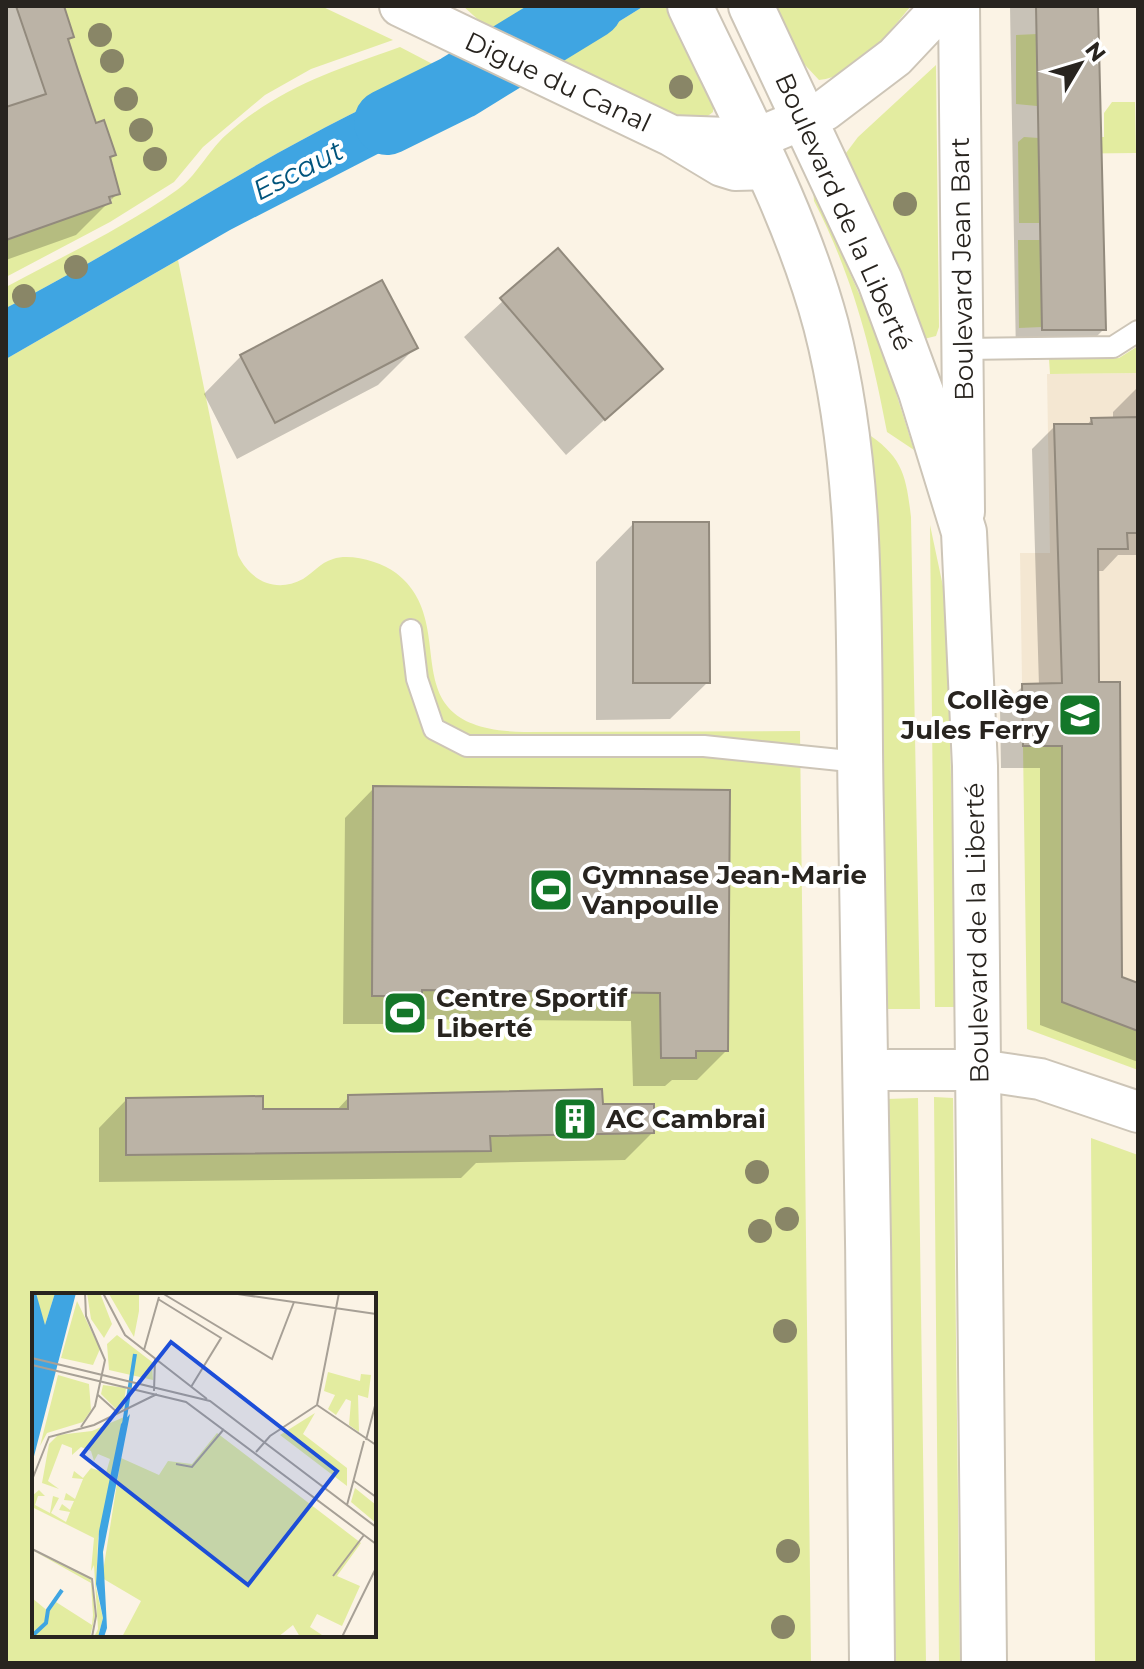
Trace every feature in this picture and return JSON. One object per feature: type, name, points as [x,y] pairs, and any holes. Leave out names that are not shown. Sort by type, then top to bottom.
[{"type":"main road","name":"Boulevard de la Liberté","points":[[751,6],[807,118],[880,281],[921,392],[964,532],[975,766],[984,1663]]},
{"type":"main road","name":"Boulevard de la Liberté","points":[[692,11],[799,240],[826,324],[840,392],[856,548],[867,1070],[872,1663]]},
{"type":"street","name":"Digue du Canal","points":[[400,6],[451,26],[672,136],[761,154]]},
{"type":"street","points":[[761,154],[895,57],[943,6]]},
{"type":"street","name":"Boulevard Jean Bart","points":[[959,6],[964,532]]},
{"type":"street","points":[[867,1070],[979,1070],[1040,1079],[1138,1112]]},
{"type":"lane","points":[[964,349],[1113,347],[1138,331]]},
{"type":"lane","points":[[411,630],[417,679],[434,729],[467,746],[704,746],[859,762]]},
{"type":"shaded area","name":"Collège Jules Ferry","points":[[1138,373],[1138,1031],[1062,1002],[1062,746],[1023,746],[1020,553],[1050,553],[1047,374]]},
{"type":"green space","points":[[64,6],[321,6],[393,40],[311,69],[265,95],[203,147],[174,182],[110,222],[6,277],[6,229],[10,239],[38,229],[36,222],[82,213],[111,203],[115,171],[110,157],[115,155],[103,120],[96,123],[87,97],[53,92],[42,59],[34,61],[31,51],[74,37]]},
{"type":"green space","points":[[463,6],[537,6],[493,33]]},
{"type":"green space","points":[[644,6],[666,6],[713,103],[713,112],[708,116],[691,119],[668,113],[554,62]]},
{"type":"green space","points":[[767,6],[911,6],[859,62],[833,77],[819,80],[790,49]]},
{"type":"green space","points":[[1037,34],[1037,106],[1016,104],[1016,35]]},
{"type":"green space","points":[[400,47],[446,71],[389,96],[278,153],[6,308],[6,287],[115,229],[177,190],[226,135],[267,104],[308,82]]},
{"type":"green space","points":[[936,65],[939,327],[936,336],[924,339],[843,157],[858,137]]},
{"type":"green space","points":[[1112,102],[1135,102],[1136,153],[1046,154],[1046,138],[1104,137],[1104,113]]},
{"type":"green space","points":[[1024,137],[1039,138],[1041,223],[1019,223],[1018,142]]},
{"type":"green space","points":[[813,189],[879,339],[914,450],[887,432],[859,314],[840,257],[814,201]]},
{"type":"green space","points":[[1018,240],[1041,240],[1042,327],[1019,328]]},
{"type":"green space","name":"Centre Sportif Liberté","points":[[178,260],[238,555],[256,578],[273,585],[293,583],[340,557],[374,562],[390,569],[416,595],[425,620],[440,694],[455,713],[481,726],[524,732],[800,731],[811,1663],[6,1663],[6,359]]},
{"type":"green space","points":[[1138,346],[1138,373],[1050,374],[1049,359],[1119,358]]},
{"type":"green space","points":[[865,432],[887,449],[900,467],[911,517],[920,1009],[884,1009]]},
{"type":"green space","points":[[930,525],[944,591],[948,641],[956,1007],[935,1007]]},
{"type":"green space","points":[[1023,746],[1062,746],[1062,1002],[1138,1031],[1138,1070],[1027,1029]]},
{"type":"green space","points":[[934,1097],[953,1098],[960,1663],[939,1663]]},
{"type":"green space","points":[[918,1098],[926,1663],[890,1663],[886,1099]]},
{"type":"green space","points":[[1091,1138],[1138,1155],[1138,1663],[1095,1663]]},
{"type":"water","points":[[537,6],[644,6],[570,52],[512,22]]},
{"type":"water","points":[[446,71],[494,94],[230,230],[6,359],[6,308],[278,153],[389,96]]},
{"type":"building","points":[[16,6],[64,6],[74,37],[68,39],[96,123],[104,120],[116,155],[110,157],[120,194],[109,197],[111,203],[6,240],[6,107],[46,94]]},
{"type":"building","points":[[1036,6],[1098,6],[1106,330],[1042,330]]},
{"type":"building","points":[[558,248],[663,369],[605,420],[500,298]]},
{"type":"building","points":[[382,280],[418,348],[275,423],[240,355]]},
{"type":"building","name":"Collège Jules Ferry","points":[[1138,417],[1138,533],[1127,533],[1128,549],[1098,549],[1099,682],[1120,682],[1122,977],[1138,983],[1138,1031],[1062,1002],[1062,746],[1023,746],[1022,684],[1062,683],[1054,424],[1092,424],[1091,418]]},
{"type":"building","points":[[633,522],[709,522],[710,683],[633,683]]},
{"type":"building","name":"Gymnase Jean-Marie Vanpoulle","points":[[373,786],[730,790],[728,1051],[696,1051],[696,1058],[661,1058],[660,993],[422,990],[422,996],[372,996]]},
{"type":"building","points":[[602,1089],[603,1104],[654,1104],[654,1133],[490,1136],[491,1151],[126,1155],[126,1098],[263,1096],[263,1109],[348,1109],[348,1095]]},
{"type":"waterway","name":"Escaut","points":[[387,122],[458,87],[590,6]]},
{"type":"place","name":"Collège Jules Ferry","points":[[1080,715]]},
{"type":"place","name":"Gymnase Jean-Marie Vanpoulle","points":[[551,890]]},
{"type":"place","name":"Centre Sportif Liberté","points":[[405,1013]]},
{"type":"place","name":"AC Cambrai","points":[[575,1119]]}]
